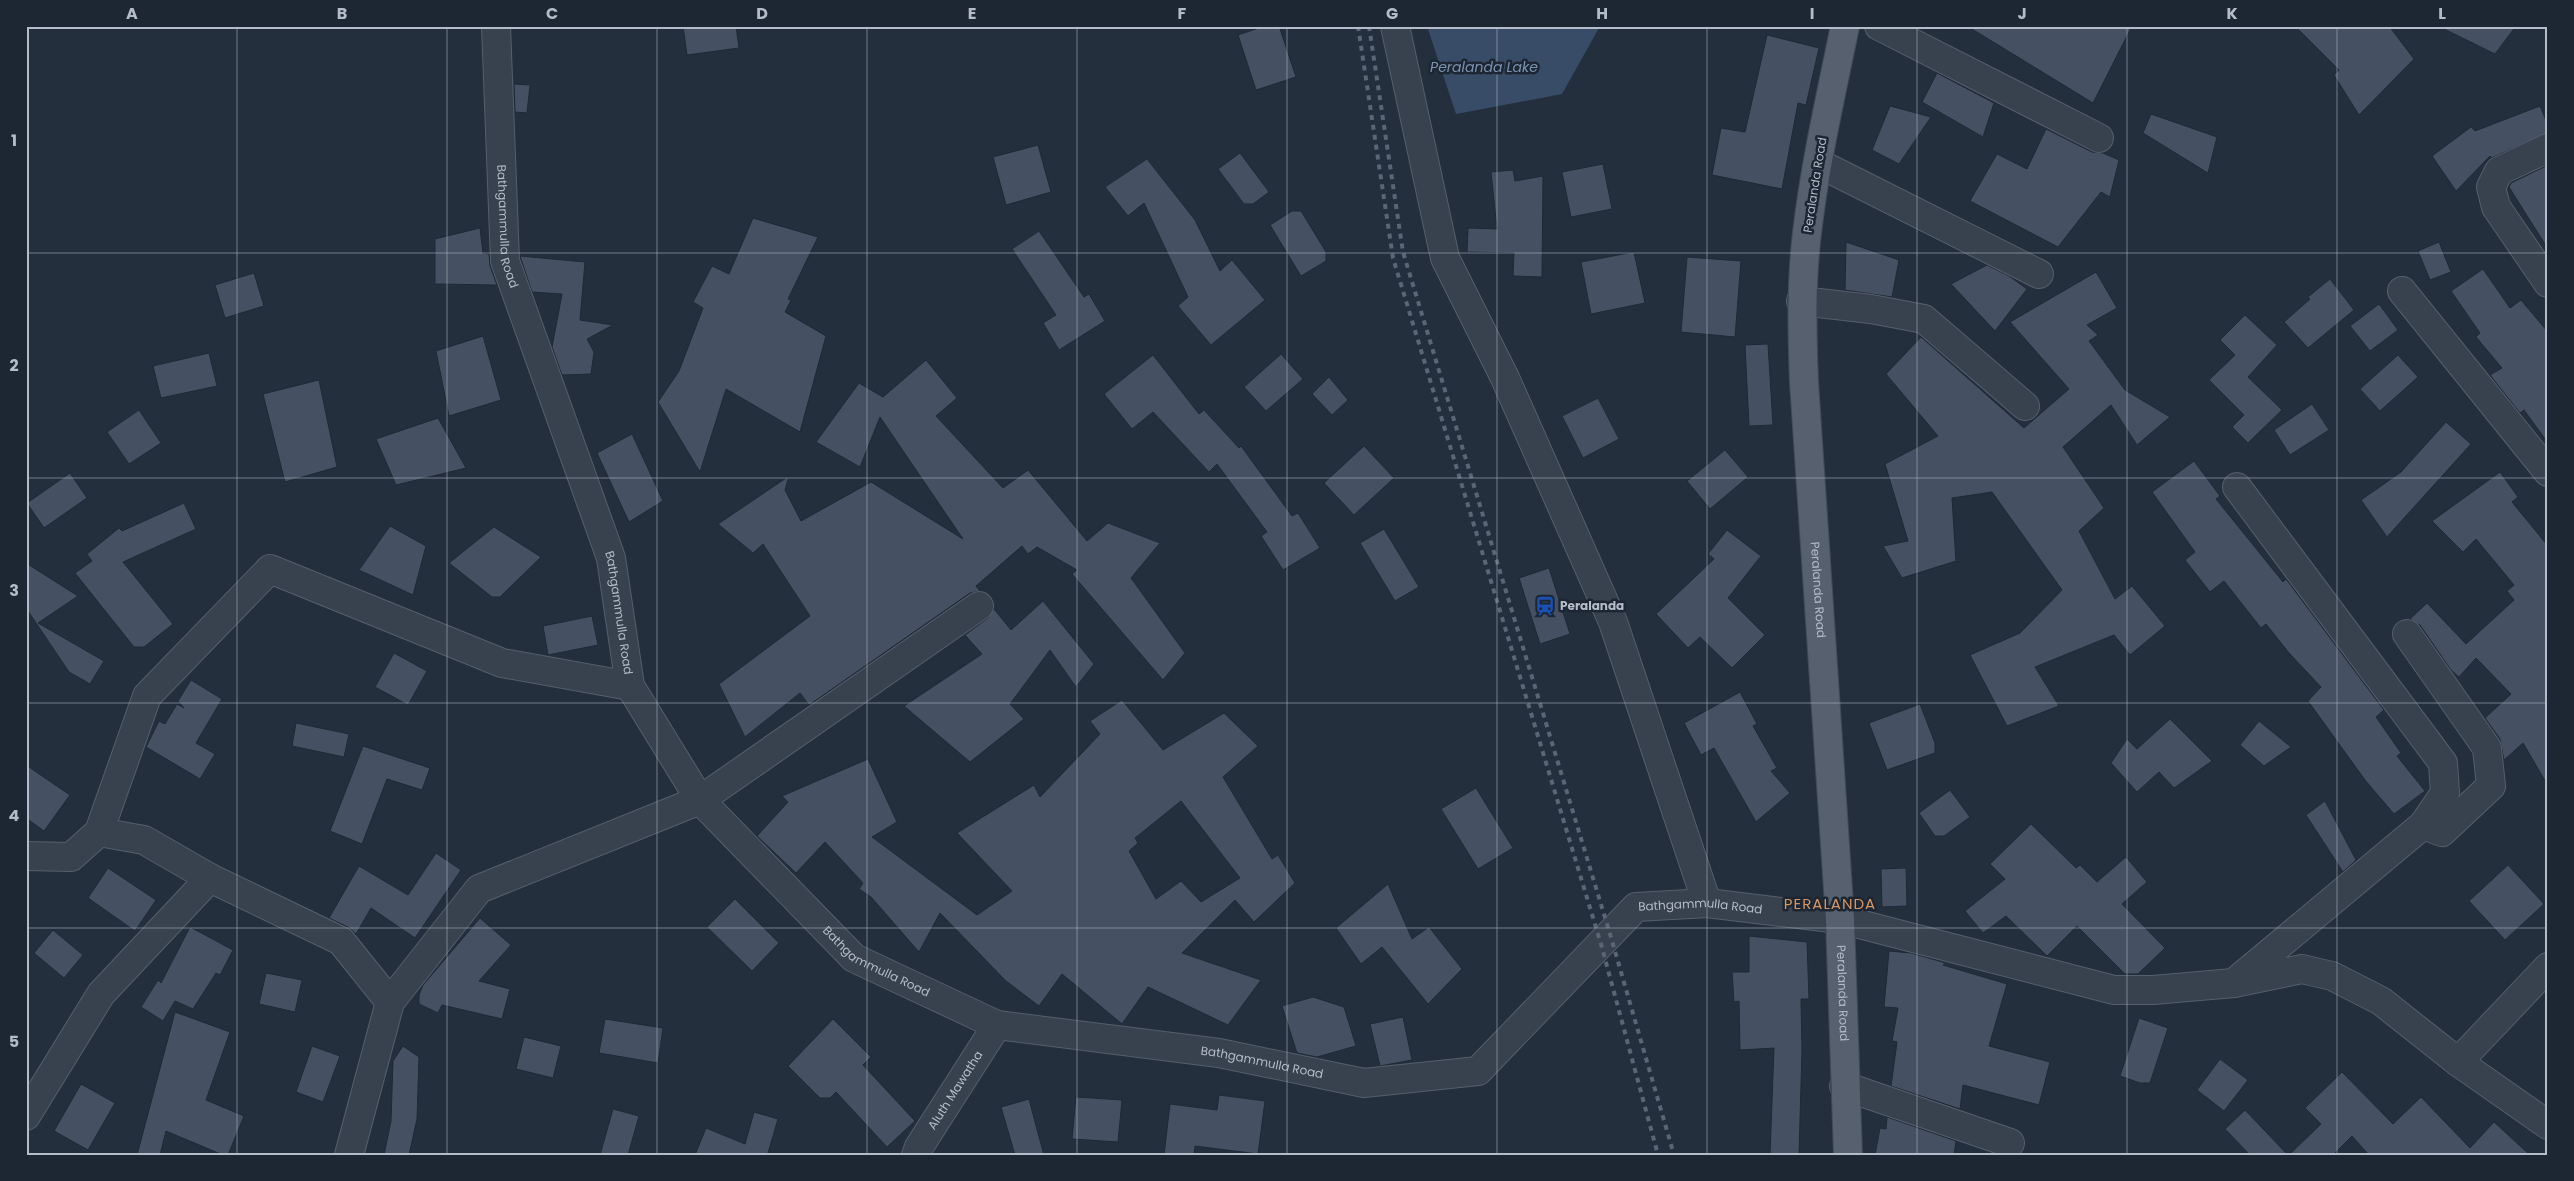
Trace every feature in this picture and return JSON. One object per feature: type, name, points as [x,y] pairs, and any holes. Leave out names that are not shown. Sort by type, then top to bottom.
[{"type":"main road","name":"Peralanda Road","points":[[1845,26],[1818,162],[1807,233],[1802,301],[1804,382],[1840,919],[1844,1086],[1848,1155]]},
{"type":"street","name":"Bathgammulla Road","points":[[496,26],[505,261],[611,558],[630,686],[700,800],[854,958],[997,1025],[1219,1053],[1364,1083],[1478,1070],[1636,907],[1707,903],[1840,919],[2114,990],[2153,990],[2234,983],[2302,970],[2332,976],[2380,1001],[2458,1062],[2548,1125]]},
{"type":"street","points":[[1395,26],[1445,258],[1505,378],[1613,622],[1707,903]]},
{"type":"street","points":[[1880,26],[2099,138]]},
{"type":"street","points":[[2548,148],[2499,171],[2491,187],[2496,207],[2548,283]]},
{"type":"street","points":[[1818,162],[2039,274]]},
{"type":"street","points":[[2402,291],[2548,472]]},
{"type":"street","points":[[1802,301],[1871,309],[1924,319],[2025,406]]},
{"type":"street","points":[[2234,983],[2423,825],[2444,793],[2443,763],[2238,487]]},
{"type":"street","points":[[26,856],[71,857],[99,832],[147,696],[270,569],[502,663],[630,686]]},
{"type":"street","points":[[349,1155],[390,1002],[479,889],[700,800],[979,606]]},
{"type":"street","points":[[2407,634],[2486,748],[2491,786],[2442,832],[2423,825]]},
{"type":"street","points":[[99,832],[144,840],[210,878],[341,941],[390,1002]]},
{"type":"street","points":[[26,1116],[101,994],[210,878]]},
{"type":"street","points":[[2458,1062],[2548,967]]},
{"type":"street","name":"Aluth Mawatha","points":[[916,1155],[919,1147],[997,1025]]},
{"type":"street","points":[[1844,1086],[2010,1143]]},
{"type":"water","name":"Peralanda Lake","points":[[1427,26],[1600,26],[1562,94],[1456,114]]},
{"type":"building","points":[[683,26],[736,26],[739,48],[687,55]]},
{"type":"building","points":[[1265,26],[1279,26],[1296,77],[1256,90],[1238,35]]},
{"type":"building","points":[[1967,26],[2132,26],[2093,103]]},
{"type":"building","points":[[2295,26],[2389,26],[2414,59],[2359,115],[2334,75],[2339,70]]},
{"type":"building","points":[[2438,26],[2516,26],[2495,54]]},
{"type":"building","points":[[1767,35],[1819,48],[1806,105],[1798,103],[1782,189],[1712,175],[1721,128],[1745,132]]},
{"type":"building","points":[[1937,73],[1994,103],[1983,137],[1922,102]]},
{"type":"building","points":[[514,84],[530,85],[527,113],[515,112]]},
{"type":"building","points":[[1890,106],[1931,117],[1899,164],[1872,150]]},
{"type":"building","points":[[2540,106],[2548,125],[2548,133],[2491,158],[2490,156],[2456,191],[2432,156],[2471,127],[2475,131]]},
{"type":"building","points":[[2151,114],[2217,137],[2208,173],[2143,133]]},
{"type":"building","points":[[2046,129],[2092,152],[2103,153],[2119,160],[2110,197],[2101,192],[2058,247],[1970,201],[1997,154],[2027,169]]},
{"type":"building","points":[[1038,145],[1051,192],[1006,205],[993,157]]},
{"type":"building","points":[[1240,153],[1269,192],[1253,204],[1244,204],[1218,169]]},
{"type":"building","points":[[1147,159],[1195,220],[1220,271],[1232,260],[1265,300],[1211,345],[1178,306],[1188,297],[1144,203],[1128,216],[1105,187]]},
{"type":"building","points":[[1603,164],[1612,209],[1571,217],[1562,172]]},
{"type":"building","points":[[2548,165],[2548,249],[2509,187],[2511,183]]},
{"type":"building","points":[[1513,170],[1515,181],[1543,176],[1542,277],[1513,276],[1514,253],[1467,252],[1468,228],[1497,229],[1491,172]]},
{"type":"building","points":[[1292,211],[1301,211],[1326,252],[1326,261],[1301,276],[1270,225]]},
{"type":"building","points":[[753,218],[818,237],[788,299],[791,300],[785,312],[826,336],[800,432],[726,389],[700,472],[658,402],[679,371],[703,308],[693,302],[712,266],[729,274]]},
{"type":"building","points":[[480,228],[483,253],[489,254],[490,266],[497,285],[435,284],[435,239]]},
{"type":"building","points":[[1039,231],[1084,297],[1089,294],[1105,321],[1059,350],[1043,323],[1056,315],[1012,249]]},
{"type":"building","points":[[1846,242],[1899,260],[1892,297],[1845,290]]},
{"type":"building","points":[[2439,242],[2451,272],[2430,280],[2418,251]]},
{"type":"building","points":[[1634,252],[1645,303],[1591,314],[1581,262]]},
{"type":"building","points":[[520,256],[585,262],[580,320],[613,325],[587,339],[594,352],[591,374],[562,375],[552,347],[562,294],[532,292]]},
{"type":"building","points":[[1687,257],[1741,261],[1735,337],[1681,332]]},
{"type":"building","points":[[1987,265],[2009,276],[2027,289],[1995,331],[1951,284]]},
{"type":"building","points":[[2483,269],[2510,308],[2521,300],[2548,332],[2548,443],[2524,410],[2520,413],[2490,375],[2502,368],[2476,337],[2480,333],[2451,291]]},
{"type":"building","points":[[2096,272],[2117,308],[2087,325],[2098,335],[2089,341],[2125,390],[2170,417],[2137,445],[2111,405],[2063,447],[2104,508],[2079,531],[2115,599],[2132,586],[2165,626],[2130,655],[2114,635],[2035,667],[2059,706],[2007,726],[1970,655],[2020,633],[2062,590],[1992,492],[1952,498],[1956,561],[1902,578],[1883,546],[1908,541],[1885,464],[1938,436],[1886,374],[1921,337],[2024,428],[2069,389],[2010,322]]},
{"type":"building","points":[[254,273],[264,306],[225,318],[215,285]]},
{"type":"building","points":[[2330,279],[2354,310],[2308,348],[2284,322],[2310,299],[2308,297]]},
{"type":"building","points":[[2379,304],[2398,330],[2370,351],[2350,326]]},
{"type":"building","points":[[2245,315],[2277,345],[2248,377],[2282,410],[2248,443],[2232,427],[2244,415],[2209,380],[2235,355],[2220,340]]},
{"type":"building","points":[[483,336],[501,400],[449,416],[436,351]]},
{"type":"building","points":[[1768,344],[1773,425],[1749,426],[1745,345]]},
{"type":"building","points":[[209,353],[217,386],[161,398],[153,366]]},
{"type":"building","points":[[1281,354],[1303,379],[1266,411],[1244,387]]},
{"type":"building","points":[[1153,355],[1199,414],[1204,410],[1239,448],[1241,446],[1292,516],[1298,513],[1320,548],[1283,570],[1261,536],[1267,532],[1217,464],[1209,472],[1153,412],[1132,429],[1104,394]]},
{"type":"building","points":[[2398,355],[2418,377],[2380,411],[2360,389]]},
{"type":"building","points":[[926,360],[957,398],[936,416],[1003,488],[1028,470],[1087,541],[1108,523],[1160,543],[1131,578],[1185,653],[1163,680],[1072,574],[1077,570],[1037,547],[1028,554],[1022,546],[976,586],[980,591],[970,593],[809,705],[800,693],[745,737],[719,684],[810,616],[763,544],[753,553],[718,524],[789,476],[785,490],[801,521],[871,482],[963,539],[880,417],[860,467],[816,442],[859,383],[883,397]]},
{"type":"building","points":[[1329,377],[1348,400],[1332,415],[1312,394]]},
{"type":"building","points":[[319,380],[337,467],[285,482],[263,394]]},
{"type":"building","points":[[1598,398],[1619,439],[1583,458],[1562,416]]},
{"type":"building","points":[[2312,404],[2329,430],[2290,455],[2274,430]]},
{"type":"building","points":[[139,410],[161,443],[129,464],[107,432]]},
{"type":"building","points":[[438,418],[466,468],[396,485],[376,439]]},
{"type":"building","points":[[2446,422],[2471,444],[2387,537],[2361,500],[2401,472]]},
{"type":"building","points":[[632,434],[663,501],[629,522],[597,453]]},
{"type":"building","points":[[1364,446],[1394,478],[1354,515],[1324,483]]},
{"type":"building","points":[[1725,450],[1748,477],[1710,509],[1687,481]]},
{"type":"building","points":[[2194,461],[2220,496],[2216,499],[2283,582],[2286,579],[2384,710],[2376,717],[2401,753],[2397,756],[2425,791],[2394,814],[2365,780],[2308,701],[2321,687],[2289,653],[2266,624],[2261,628],[2224,581],[2210,592],[2185,560],[2195,552],[2152,492]]},
{"type":"building","points":[[2500,472],[2518,497],[2512,502],[2548,546],[2548,786],[2523,743],[2504,760],[2500,739],[2485,718],[2511,694],[2476,658],[2459,677],[2451,670],[2420,625],[2410,619],[2427,603],[2466,644],[2514,600],[2507,591],[2514,585],[2476,539],[2463,552],[2432,521]]},
{"type":"building","points":[[70,473],[87,498],[44,528],[27,503]]},
{"type":"building","points":[[184,503],[196,529],[123,562],[173,624],[144,647],[134,647],[75,573],[92,561],[87,554],[119,528],[122,531]]},
{"type":"building","points":[[390,526],[426,546],[413,595],[359,570]]},
{"type":"building","points":[[494,527],[541,557],[500,597],[492,597],[449,563]]},
{"type":"building","points":[[1384,529],[1419,587],[1395,601],[1360,543]]},
{"type":"building","points":[[1727,530],[1761,556],[1728,598],[1765,635],[1732,668],[1700,637],[1688,648],[1656,614],[1714,559],[1708,554]]},
{"type":"building","points":[[26,563],[78,596],[38,623],[104,661],[90,684],[69,672],[26,608]]},
{"type":"building","name":"Peralanda","points":[[1549,568],[1570,634],[1540,644],[1519,578]]},
{"type":"building","points":[[1043,601],[1094,664],[1076,687],[1050,650],[1010,704],[1024,719],[970,762],[904,706],[982,654],[965,635],[988,618],[994,609],[1011,630]]},
{"type":"building","points":[[592,616],[598,645],[548,655],[543,626]]},
{"type":"building","points":[[394,653],[427,671],[408,705],[375,687]]},
{"type":"building","points":[[191,680],[222,699],[196,743],[215,754],[200,779],[146,747],[159,721],[165,724],[177,704],[184,708],[178,701]]},
{"type":"building","points":[[1740,692],[1757,724],[1753,726],[1777,768],[1771,771],[1790,793],[1756,822],[1714,748],[1701,755],[1684,723]]},
{"type":"building","points":[[1122,700],[1163,750],[1224,713],[1258,746],[1223,777],[1272,859],[1278,855],[1295,883],[1254,922],[1235,900],[1182,953],[1261,980],[1228,1025],[1148,987],[1122,1024],[1062,974],[1039,1006],[1006,981],[940,913],[919,952],[871,897],[859,889],[863,883],[825,842],[796,873],[757,836],[788,802],[782,796],[868,759],[897,822],[872,837],[977,915],[1012,891],[957,833],[1034,785],[1040,797],[1100,734],[1090,721]],"holes":[[[1181,801],[1240,878],[1201,902],[1181,881],[1156,899],[1129,851],[1138,843],[1135,838]]]},
{"type":"building","points":[[1920,704],[1935,743],[1935,753],[1887,770],[1869,723]]},
{"type":"building","points":[[2170,719],[2212,761],[2174,788],[2159,772],[2137,792],[2111,763],[2127,739],[2137,749]]},
{"type":"building","points":[[2259,721],[2291,747],[2264,766],[2240,745]]},
{"type":"building","points":[[296,723],[349,734],[344,757],[292,746]]},
{"type":"building","points":[[363,746],[430,768],[422,790],[387,779],[362,844],[330,831]]},
{"type":"building","points":[[26,765],[70,795],[44,831],[26,818]]},
{"type":"building","points":[[1476,788],[1513,848],[1478,869],[1441,809]]},
{"type":"building","points":[[1950,790],[1970,817],[1944,836],[1935,836],[1919,813]]},
{"type":"building","points":[[2325,801],[2356,860],[2343,872],[2306,815]]},
{"type":"building","points":[[2031,824],[2076,868],[2080,865],[2097,882],[2126,857],[2147,882],[2122,904],[2165,948],[2138,974],[2125,974],[2077,926],[2047,956],[2006,916],[1983,933],[1965,911],[2005,879],[1990,864]]},
{"type":"building","points":[[436,853],[461,870],[415,938],[371,908],[356,934],[348,927],[329,918],[359,866],[408,895]]},
{"type":"building","points":[[2508,865],[2544,904],[2505,940],[2469,901]]},
{"type":"building","points":[[108,868],[156,900],[135,931],[88,898]]},
{"type":"building","points":[[1906,868],[1907,906],[1882,907],[1881,869]]},
{"type":"building","points":[[1388,884],[1412,939],[1429,927],[1462,969],[1428,1004],[1382,947],[1361,964],[1336,928]]},
{"type":"building","points":[[735,899],[779,943],[752,971],[707,927]]},
{"type":"building","points":[[480,918],[511,945],[479,981],[510,989],[502,1019],[442,1005],[438,1013],[419,1004],[419,995],[423,985]]},
{"type":"building","points":[[190,927],[233,950],[220,975],[216,973],[193,1009],[175,1001],[163,1021],[141,1007],[158,980],[161,983]]},
{"type":"building","points":[[53,930],[83,955],[64,978],[34,953]]},
{"type":"building","points":[[1749,936],[1807,942],[1809,999],[1801,999],[1802,1050],[1799,1155],[1770,1155],[1774,1048],[1740,1050],[1739,1001],[1734,1002],[1732,972],[1749,972]]},
{"type":"building","points":[[1889,951],[1911,953],[1946,963],[1943,965],[2007,984],[1989,1046],[2050,1062],[2039,1105],[1963,1085],[1960,1109],[1891,1086],[1897,1042],[1892,1041],[1898,1008],[1884,1007]]},
{"type":"building","points":[[266,973],[302,980],[295,1012],[259,1004]]},
{"type":"building","points":[[1313,997],[1344,1007],[1356,1046],[1317,1057],[1297,1053],[1282,1006]]},
{"type":"building","points":[[175,1012],[230,1032],[206,1100],[244,1116],[228,1155],[223,1155],[166,1131],[160,1155],[137,1155]]},
{"type":"building","points":[[1403,1017],[1412,1060],[1380,1066],[1370,1024]]},
{"type":"building","points":[[2139,1018],[2168,1028],[2150,1083],[2140,1083],[2120,1076]]},
{"type":"building","points":[[605,1019],[663,1028],[658,1063],[599,1053]]},
{"type":"building","points":[[833,1019],[871,1057],[863,1065],[915,1121],[887,1147],[836,1092],[830,1098],[820,1098],[788,1066]]},
{"type":"building","points":[[524,1037],[561,1046],[553,1078],[516,1069]]},
{"type":"building","points":[[312,1046],[340,1056],[323,1102],[296,1092]]},
{"type":"building","points":[[403,1046],[419,1057],[417,1119],[409,1155],[384,1155],[391,1121],[393,1061]]},
{"type":"building","points":[[2220,1059],[2248,1080],[2224,1111],[2197,1090]]},
{"type":"building","points":[[2342,1072],[2393,1124],[2421,1097],[2470,1148],[2494,1122],[2530,1155],[2369,1155],[2352,1136],[2333,1155],[2289,1155],[2321,1124],[2305,1108]]},
{"type":"building","points":[[81,1084],[115,1103],[88,1150],[54,1131]]},
{"type":"building","points":[[1219,1095],[1265,1101],[1258,1154],[1195,1146],[1194,1155],[1164,1155],[1170,1104],[1217,1110]]},
{"type":"building","points":[[1076,1097],[1122,1100],[1118,1142],[1072,1139]]},
{"type":"building","points":[[1029,1099],[1044,1155],[1015,1155],[1001,1107]]},
{"type":"building","points":[[613,1109],[639,1116],[628,1155],[600,1155]]},
{"type":"building","points":[[2245,1110],[2288,1155],[2250,1155],[2225,1129]]},
{"type":"building","points":[[754,1112],[778,1119],[768,1153],[770,1155],[695,1155],[706,1128],[745,1144]]},
{"type":"building","points":[[1887,1117],[1956,1141],[1954,1155],[1875,1155],[1880,1128],[1886,1129]]},
{"type":"railway","points":[[1358,26],[1393,258],[1601,944],[1658,1155]]},
{"type":"railway","points":[[1369,26],[1403,252],[1610,934],[1674,1155]]},
{"type":"place","name":"Peralanda","points":[[1545,606]]},
{"type":"district","name":"PERALANDA","points":[[1830,904]]}]
